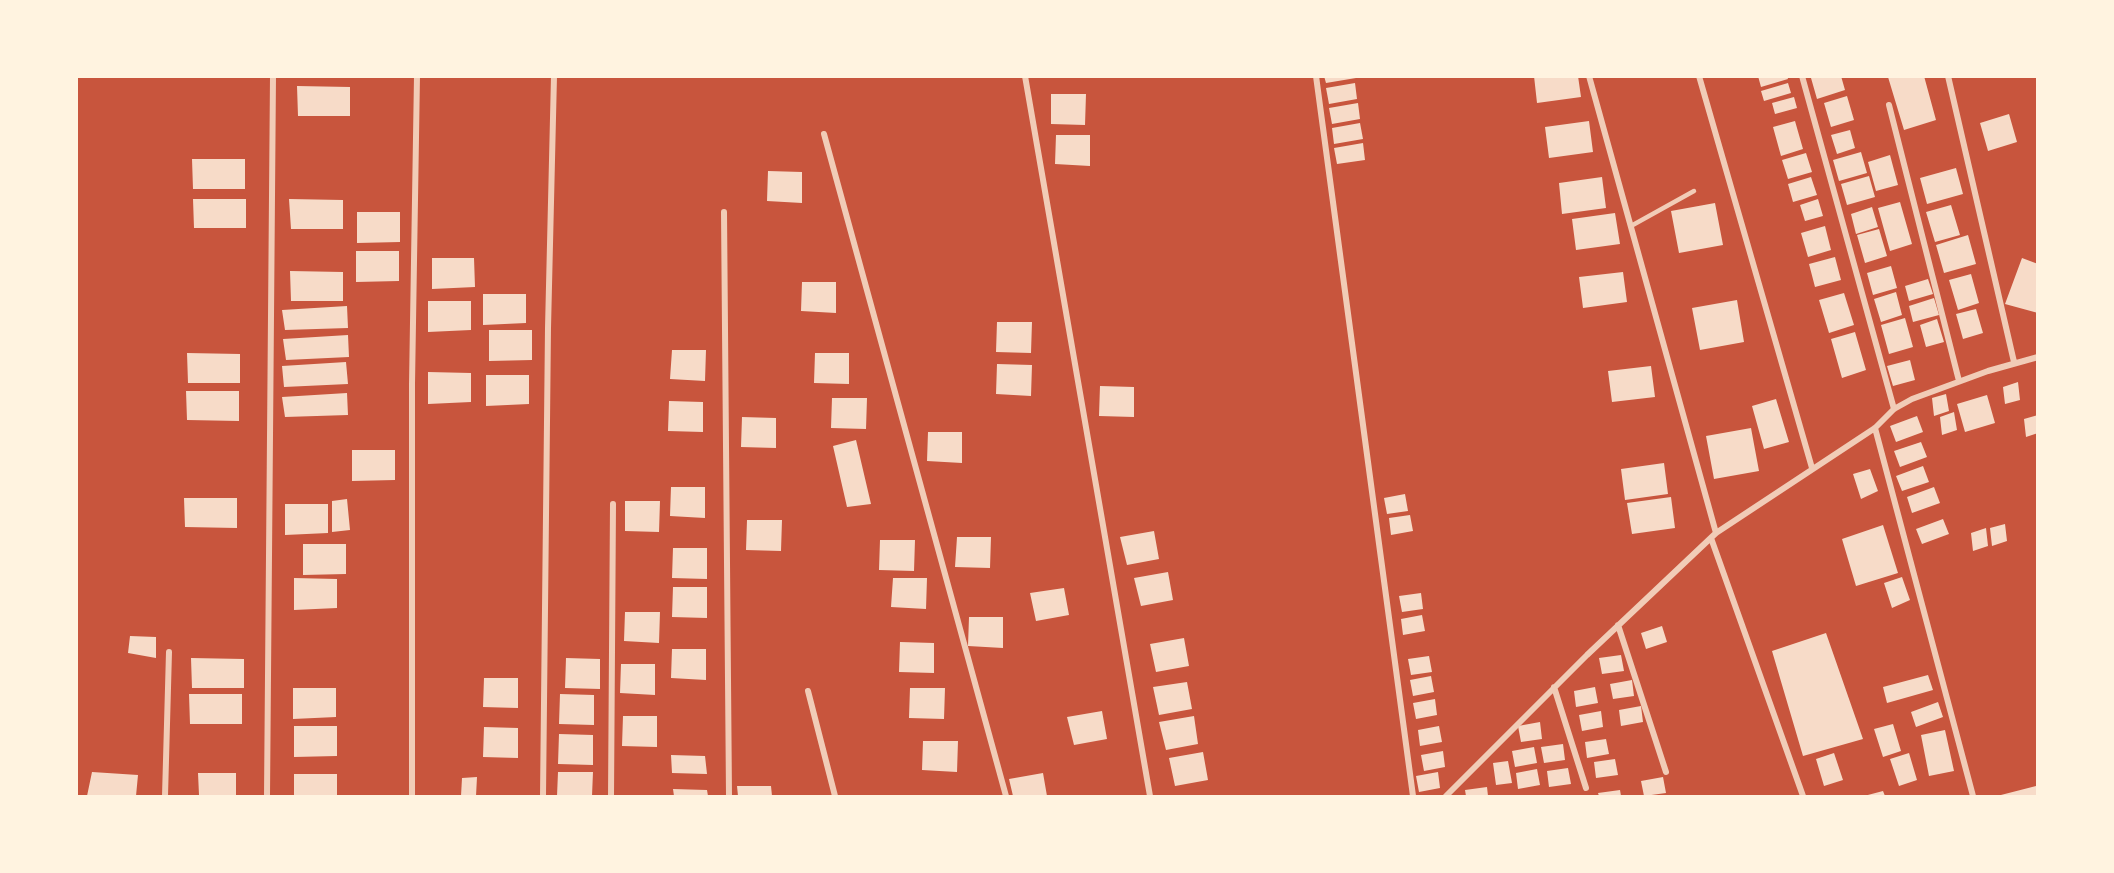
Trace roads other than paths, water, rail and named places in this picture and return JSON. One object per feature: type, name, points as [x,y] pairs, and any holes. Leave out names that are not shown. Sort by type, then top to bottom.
[{"type":"street","points":[[267,796],[273,76]]},
{"type":"street","points":[[412,796],[412,384],[417,76]]},
{"type":"street","points":[[543,796],[548,328],[554,76]]},
{"type":"street","points":[[1025,76],[1150,796]]},
{"type":"street","points":[[1316,76],[1413,796]]},
{"type":"street","points":[[1589,76],[1716,533]]},
{"type":"street","points":[[1699,76],[1812,468]]},
{"type":"street","points":[[1802,76],[1894,409]]},
{"type":"street","points":[[1948,76],[2014,362]]},
{"type":"street","points":[[1888,105],[1959,381]]},
{"type":"street","points":[[824,134],[1006,796]]},
{"type":"street","points":[[724,212],[729,796]]},
{"type":"street","points":[[1446,796],[1554,687],[1716,533],[1875,428],[1894,409],[1912,399],[2014,362],[2037,357]]},
{"type":"street","points":[[1875,428],[1973,796]]},
{"type":"street","points":[[611,796],[613,504]]},
{"type":"street","points":[[1711,538],[1803,796]]},
{"type":"street","points":[[1618,625],[1666,772]]},
{"type":"street","points":[[165,796],[169,652]]},
{"type":"street","points":[[1554,687],[1586,788]]},
{"type":"street","points":[[807,691],[835,796]]},
{"type":"lane","points":[[1631,226],[1694,191]]}]
